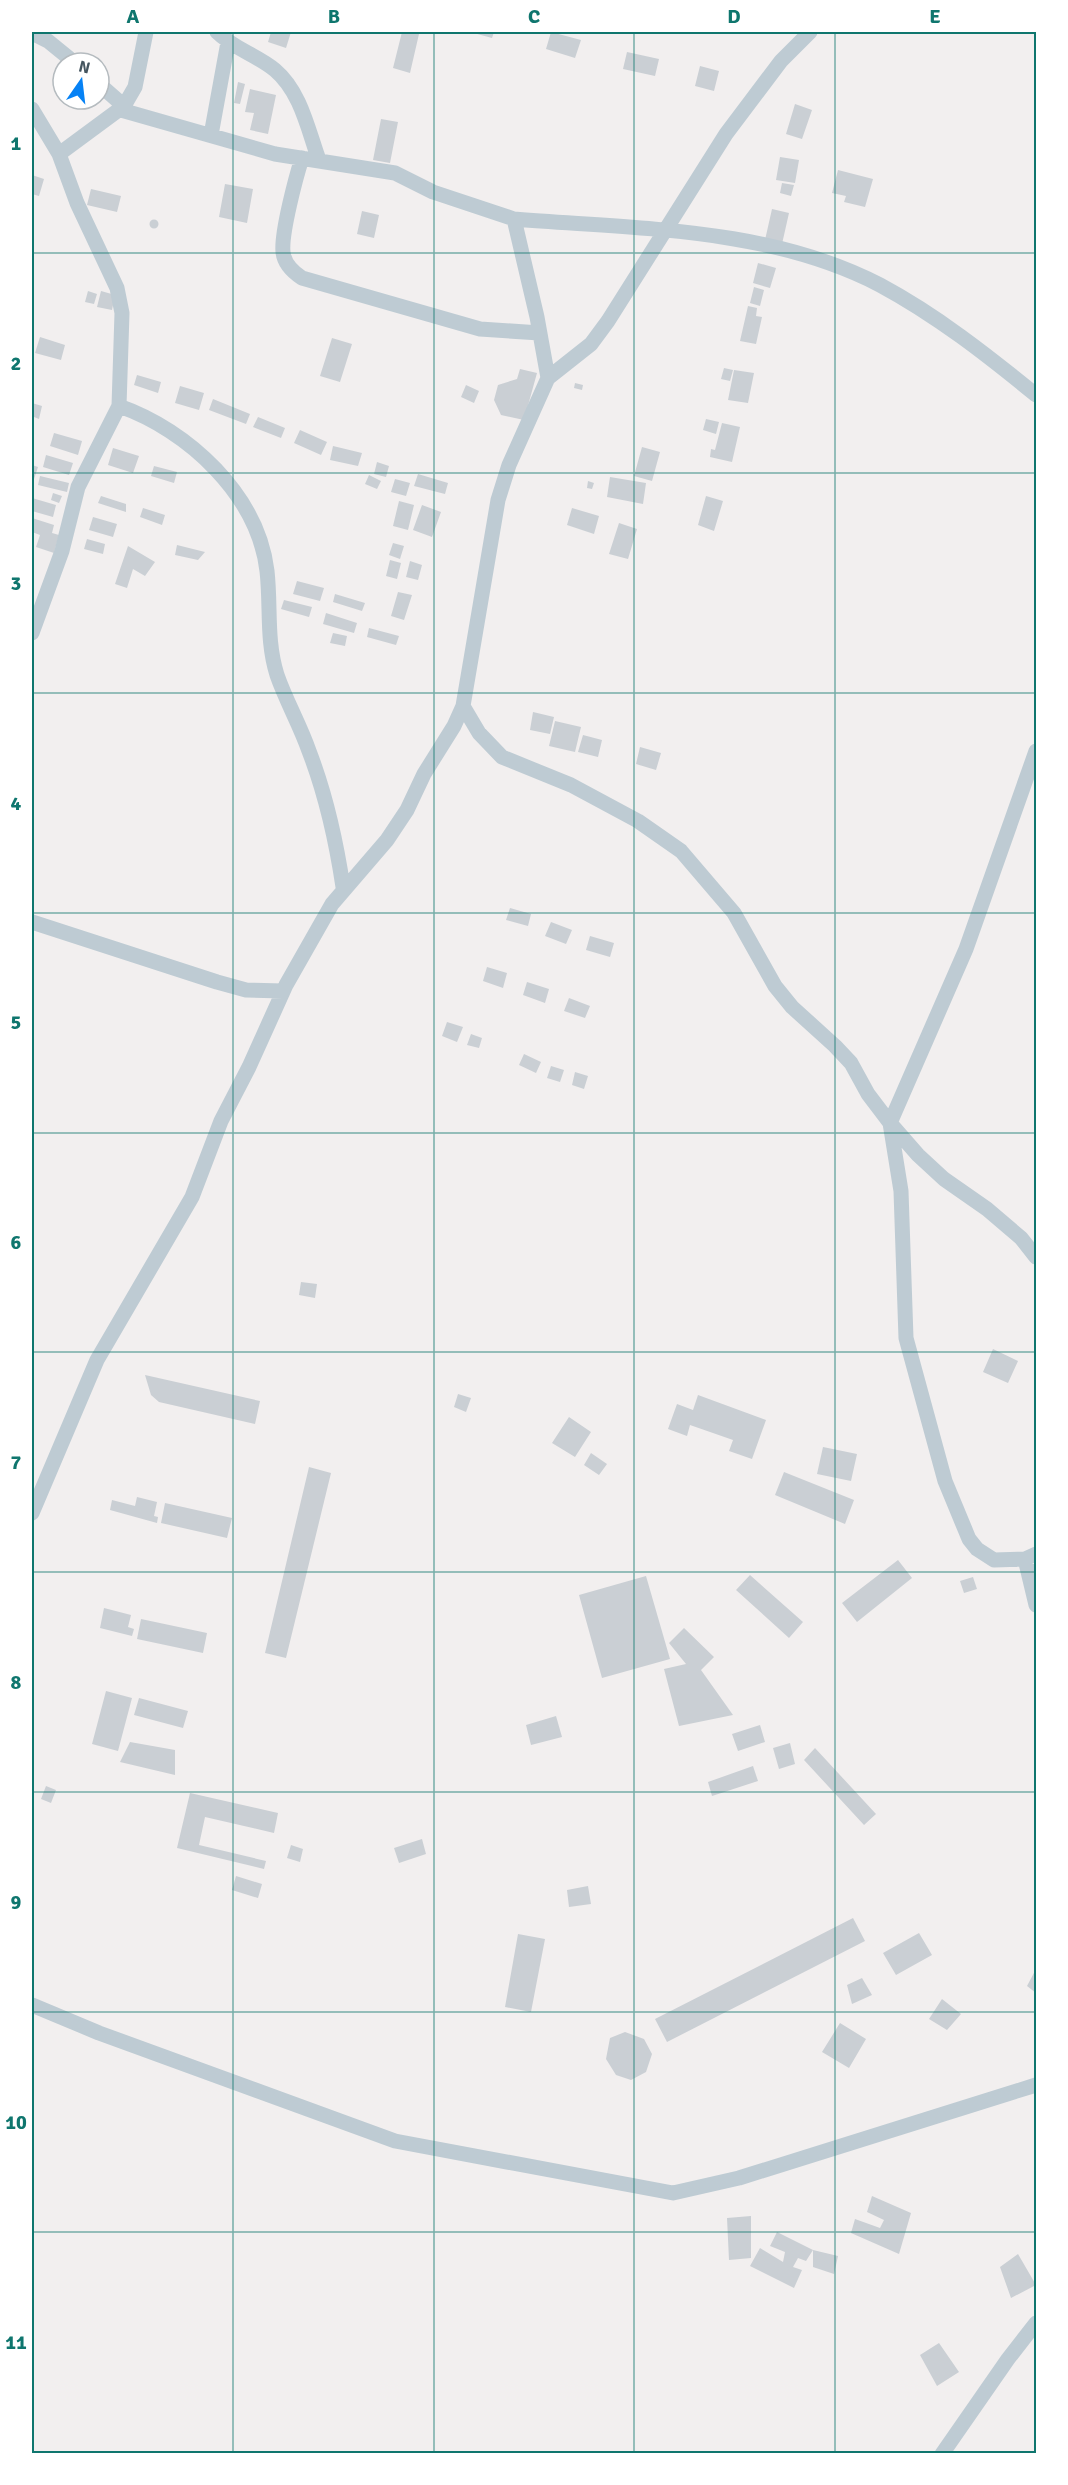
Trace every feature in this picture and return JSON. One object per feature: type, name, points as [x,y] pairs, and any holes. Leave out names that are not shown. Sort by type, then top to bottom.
[{"type":"street","points":[[59,154],[122,108],[135,87],[146,32]]},
{"type":"street","points":[[32,1513],[97,1360],[192,1197],[221,1121],[254,1057],[283,991],[343,887],[374,856],[402,817],[463,706],[498,500],[509,465],[548,378],[591,344],[668,230],[726,134],[781,61],[810,32]]},
{"type":"street","points":[[32,33],[48,41],[60,51]]},
{"type":"street","points":[[211,135],[222,37],[274,70],[286,81],[301,108],[319,160]]},
{"type":"street","points":[[111,97],[122,108],[275,154],[394,173],[433,192],[514,219],[668,230],[794,252],[879,285],[955,333],[1036,395]]},
{"type":"street","points":[[32,110],[59,154],[77,203],[120,298],[119,406],[78,487],[62,551],[32,633]]},
{"type":"street","points":[[302,158],[294,186],[283,251],[290,267],[302,278],[480,329],[540,333]]},
{"type":"street","points":[[514,219],[548,378]]},
{"type":"street","points":[[119,406],[158,424],[203,457],[231,490],[250,519],[267,572],[267,630],[272,654],[278,676],[300,726],[321,785],[335,834],[343,887]]},
{"type":"street","points":[[463,706],[479,733],[502,757],[571,785],[638,821],[681,851],[734,913],[775,986],[792,1007],[836,1046],[851,1063],[868,1094],[890,1123],[936,1171],[1021,1238],[1036,1257]]},
{"type":"street","points":[[1036,751],[966,949],[890,1123],[902,1202],[906,1338],[945,1481],[969,1539],[977,1550],[994,1560],[1031,1557],[1036,1605]]},
{"type":"street","points":[[32,922],[236,987],[283,991]]},
{"type":"street","points":[[32,2005],[99,2034],[395,2141],[673,2193],[739,2178],[1036,2085]]},
{"type":"street","points":[[942,2454],[1008,2358],[1036,2323]]},
{"type":"building","points":[[271,32],[291,32],[286,48],[268,42]]},
{"type":"building","points":[[402,32],[419,34],[410,73],[393,68]]},
{"type":"building","points":[[470,32],[494,32],[492,38]]},
{"type":"building","points":[[551,32],[581,40],[575,58],[546,49]]},
{"type":"building","points":[[627,52],[659,59],[655,76],[623,69]]},
{"type":"building","points":[[700,66],[719,71],[714,91],[695,86]]},
{"type":"building","points":[[238,82],[245,84],[240,104],[234,103]]},
{"type":"building","points":[[250,89],[276,95],[268,134],[250,130],[254,113],[245,112]]},
{"type":"building","points":[[795,104],[812,110],[802,139],[786,134]]},
{"type":"building","points":[[381,119],[398,122],[390,163],[373,160]]},
{"type":"building","points":[[780,157],[799,160],[795,183],[776,180]]},
{"type":"building","points":[[838,170],[873,179],[865,207],[844,202],[846,196],[832,193]]},
{"type":"building","points":[[32,175],[44,179],[39,196],[32,194]]},
{"type":"building","points":[[782,183],[794,185],[791,196],[780,193]]},
{"type":"building","points":[[225,184],[253,189],[247,223],[219,217]]},
{"type":"building","points":[[91,189],[121,196],[117,212],[87,205]]},
{"type":"building","points":[[772,209],[789,213],[782,244],[765,240]]},
{"type":"building","points":[[362,211],[379,215],[374,238],[357,234]]},
{"type":"building","points":[[154,220],[158,224],[154,228],[150,224]]},
{"type":"building","points":[[758,263],[776,268],[770,288],[753,283]]},
{"type":"building","points":[[754,287],[764,290],[760,306],[750,303]]},
{"type":"building","points":[[88,291],[97,294],[94,304],[85,302]]},
{"type":"building","points":[[101,291],[115,295],[112,310],[97,307]]},
{"type":"building","points":[[748,306],[757,308],[756,316],[762,317],[756,344],[740,341]]},
{"type":"building","points":[[40,337],[65,345],[61,360],[35,353]]},
{"type":"building","points":[[332,338],[352,344],[340,382],[320,376]]},
{"type":"building","points":[[724,368],[733,370],[730,381],[721,379]]},
{"type":"building","points":[[520,369],[537,373],[524,420],[501,415],[494,400],[498,385],[517,379]]},
{"type":"building","points":[[734,370],[754,373],[748,403],[728,400]]},
{"type":"building","points":[[137,375],[161,382],[158,393],[134,385]]},
{"type":"building","points":[[575,383],[583,385],[582,390],[574,388]]},
{"type":"building","points":[[466,385],[479,391],[474,403],[461,397]]},
{"type":"building","points":[[180,386],[204,393],[199,410],[175,403]]},
{"type":"building","points":[[213,399],[250,414],[246,424],[209,410]]},
{"type":"building","points":[[32,403],[42,406],[39,419],[34,417],[32,426]]},
{"type":"building","points":[[258,417],[285,428],[281,438],[253,427]]},
{"type":"building","points":[[706,419],[719,422],[716,434],[703,430]]},
{"type":"building","points":[[722,423],[740,427],[732,462],[710,457],[711,449],[715,450]]},
{"type":"building","points":[[300,430],[327,442],[321,455],[294,443]]},
{"type":"building","points":[[54,433],[82,441],[78,455],[50,446]]},
{"type":"building","points":[[333,446],[362,453],[358,466],[330,460]]},
{"type":"building","points":[[642,447],[660,452],[652,481],[634,476]]},
{"type":"building","points":[[113,448],[139,456],[133,473],[108,465]]},
{"type":"building","points":[[46,455],[73,463],[69,475],[43,467]]},
{"type":"building","points":[[377,462],[389,466],[386,477],[374,474]]},
{"type":"building","points":[[32,465],[38,467],[34,479],[32,478]]},
{"type":"building","points":[[154,466],[177,472],[174,483],[151,476]]},
{"type":"building","points":[[418,474],[448,483],[445,494],[414,486]]},
{"type":"building","points":[[369,475],[381,481],[377,489],[365,484]]},
{"type":"building","points":[[40,476],[69,483],[67,492],[38,485]]},
{"type":"building","points":[[610,477],[646,483],[643,504],[607,497]]},
{"type":"building","points":[[395,479],[410,483],[406,496],[391,492]]},
{"type":"building","points":[[588,481],[594,483],[592,489],[587,488]]},
{"type":"building","points":[[53,493],[62,496],[59,503],[51,500]]},
{"type":"building","points":[[101,496],[126,504],[126,512],[98,503]]},
{"type":"building","points":[[706,496],[723,501],[714,531],[698,525]]},
{"type":"building","points":[[32,498],[56,505],[53,517],[32,511]]},
{"type":"building","points":[[399,501],[414,505],[408,530],[393,526]]},
{"type":"building","points":[[422,505],[441,512],[432,537],[413,530]]},
{"type":"building","points":[[143,508],[165,515],[162,525],[140,517]]},
{"type":"building","points":[[572,508],[599,516],[594,534],[567,525]]},
{"type":"building","points":[[93,517],[117,524],[113,537],[89,530]]},
{"type":"building","points":[[32,518],[54,525],[52,533],[59,535],[54,553],[36,547],[40,535],[32,532]]},
{"type":"building","points":[[619,523],[637,529],[628,559],[609,554]]},
{"type":"building","points":[[87,539],[105,544],[103,554],[84,549]]},
{"type":"building","points":[[393,543],[404,546],[400,559],[389,555]]},
{"type":"building","points":[[177,545],[205,552],[198,560],[175,555]]},
{"type":"building","points":[[128,546],[155,562],[145,576],[133,569],[127,588],[115,584]]},
{"type":"building","points":[[390,560],[401,563],[397,579],[386,576]]},
{"type":"building","points":[[410,561],[422,565],[418,580],[406,577]]},
{"type":"building","points":[[297,581],[324,588],[320,601],[293,594]]},
{"type":"building","points":[[398,592],[412,595],[404,620],[391,616]]},
{"type":"building","points":[[335,594],[365,603],[362,611],[333,602]]},
{"type":"building","points":[[284,600],[312,607],[309,617],[281,609]]},
{"type":"building","points":[[326,613],[357,623],[354,633],[323,624]]},
{"type":"building","points":[[369,628],[399,636],[396,645],[367,637]]},
{"type":"building","points":[[333,633],[347,636],[345,646],[330,643]]},
{"type":"building","points":[[533,712],[554,717],[550,734],[530,730]]},
{"type":"building","points":[[555,721],[581,727],[575,752],[549,746]]},
{"type":"building","points":[[583,735],[602,740],[598,757],[578,752]]},
{"type":"building","points":[[640,747],[661,753],[656,770],[636,764]]},
{"type":"building","points":[[510,908],[531,914],[528,926],[506,920]]},
{"type":"building","points":[[551,922],[572,930],[566,944],[545,936]]},
{"type":"building","points":[[590,936],[614,943],[610,957],[586,950]]},
{"type":"building","points":[[487,967],[507,973],[503,988],[483,981]]},
{"type":"building","points":[[527,982],[549,989],[545,1003],[523,995]]},
{"type":"building","points":[[569,998],[590,1006],[585,1018],[564,1011]]},
{"type":"building","points":[[447,1022],[463,1027],[457,1042],[442,1036]]},
{"type":"building","points":[[471,1034],[482,1038],[479,1048],[467,1045]]},
{"type":"building","points":[[524,1054],[541,1062],[536,1073],[519,1065]]},
{"type":"building","points":[[551,1066],[564,1070],[560,1082],[547,1078]]},
{"type":"building","points":[[575,1072],[588,1076],[584,1089],[572,1085]]},
{"type":"building","points":[[301,1282],[317,1284],[315,1298],[299,1295]]},
{"type":"building","points":[[993,1349],[1018,1361],[1008,1383],[983,1372]]},
{"type":"building","points":[[145,1375],[260,1401],[255,1424],[159,1402],[151,1395]]},
{"type":"building","points":[[458,1394],[471,1398],[466,1412],[454,1407]]},
{"type":"building","points":[[698,1395],[766,1420],[752,1459],[729,1451],[733,1440],[690,1425],[687,1436],[668,1429],[677,1404],[693,1410]]},
{"type":"building","points":[[569,1417],[591,1432],[575,1457],[552,1443]]},
{"type":"building","points":[[823,1447],[857,1454],[851,1481],[817,1474]]},
{"type":"building","points":[[591,1453],[607,1464],[599,1475],[584,1465]]},
{"type":"building","points":[[309,1467],[331,1473],[286,1658],[265,1653]]},
{"type":"building","points":[[784,1472],[854,1500],[845,1524],[775,1495]]},
{"type":"building","points":[[137,1497],[157,1502],[154,1516],[158,1517],[157,1523],[110,1510],[112,1500],[135,1506]]},
{"type":"building","points":[[165,1503],[232,1518],[227,1538],[161,1523]]},
{"type":"building","points":[[898,1560],[912,1578],[857,1622],[842,1603]]},
{"type":"building","points":[[750,1575],[803,1622],[789,1638],[736,1590]]},
{"type":"building","points":[[646,1576],[670,1659],[602,1678],[579,1595]]},
{"type":"building","points":[[973,1577],[977,1589],[964,1593],[960,1581]]},
{"type":"building","points":[[104,1608],[131,1615],[128,1627],[134,1629],[132,1636],[100,1628]]},
{"type":"building","points":[[141,1619],[207,1633],[203,1653],[137,1639]]},
{"type":"building","points":[[684,1628],[714,1657],[701,1670],[733,1715],[679,1726],[664,1669],[686,1664],[669,1643]]},
{"type":"building","points":[[106,1691],[132,1698],[118,1751],[92,1744]]},
{"type":"building","points":[[139,1698],[188,1711],[183,1728],[134,1715]]},
{"type":"building","points":[[556,1716],[562,1737],[531,1745],[526,1725]]},
{"type":"building","points":[[760,1725],[765,1742],[738,1751],[732,1734]]},
{"type":"building","points":[[130,1742],[175,1750],[175,1775],[120,1762]]},
{"type":"building","points":[[790,1743],[795,1764],[779,1769],[773,1748]]},
{"type":"building","points":[[815,1748],[876,1814],[864,1825],[804,1760]]},
{"type":"building","points":[[753,1766],[758,1781],[712,1796],[708,1782]]},
{"type":"building","points":[[46,1786],[56,1790],[51,1803],[41,1799]]},
{"type":"building","points":[[190,1793],[278,1813],[274,1833],[205,1817],[199,1845],[266,1861],[264,1869],[177,1848]]},
{"type":"building","points":[[422,1839],[426,1854],[399,1863],[394,1848]]},
{"type":"building","points":[[291,1845],[303,1849],[300,1862],[287,1858]]},
{"type":"building","points":[[236,1876],[262,1884],[258,1898],[232,1890]]},
{"type":"building","points":[[588,1886],[591,1904],[569,1907],[567,1890]]},
{"type":"building","points":[[853,1918],[865,1941],[667,2042],[655,2019]]},
{"type":"building","points":[[919,1933],[932,1955],[896,1975],[883,1953]]},
{"type":"building","points":[[518,1934],[545,1939],[531,2012],[505,2007]]},
{"type":"building","points":[[1036,1969],[1036,1993],[1027,1986]]},
{"type":"building","points":[[862,1978],[872,1995],[852,2004],[847,1985]]},
{"type":"building","points":[[942,1999],[961,2014],[947,2030],[929,2019]]},
{"type":"building","points":[[840,2023],[866,2039],[849,2068],[822,2052]]},
{"type":"building","points":[[625,2032],[644,2039],[652,2054],[646,2072],[631,2080],[616,2075],[606,2059],[610,2038]]},
{"type":"building","points":[[872,2196],[911,2213],[899,2254],[851,2233],[855,2219],[880,2228],[884,2220],[867,2212]]},
{"type":"building","points":[[751,2216],[751,2258],[729,2260],[727,2218]]},
{"type":"building","points":[[777,2232],[813,2250],[806,2261],[798,2258],[793,2267],[802,2270],[794,2288],[750,2266],[760,2248],[783,2262],[785,2252],[770,2246]]},
{"type":"building","points":[[813,2250],[838,2256],[834,2274],[813,2267]]},
{"type":"building","points":[[1018,2254],[1036,2285],[1011,2298],[1000,2267]]},
{"type":"building","points":[[939,2343],[959,2372],[937,2386],[920,2355]]}]
